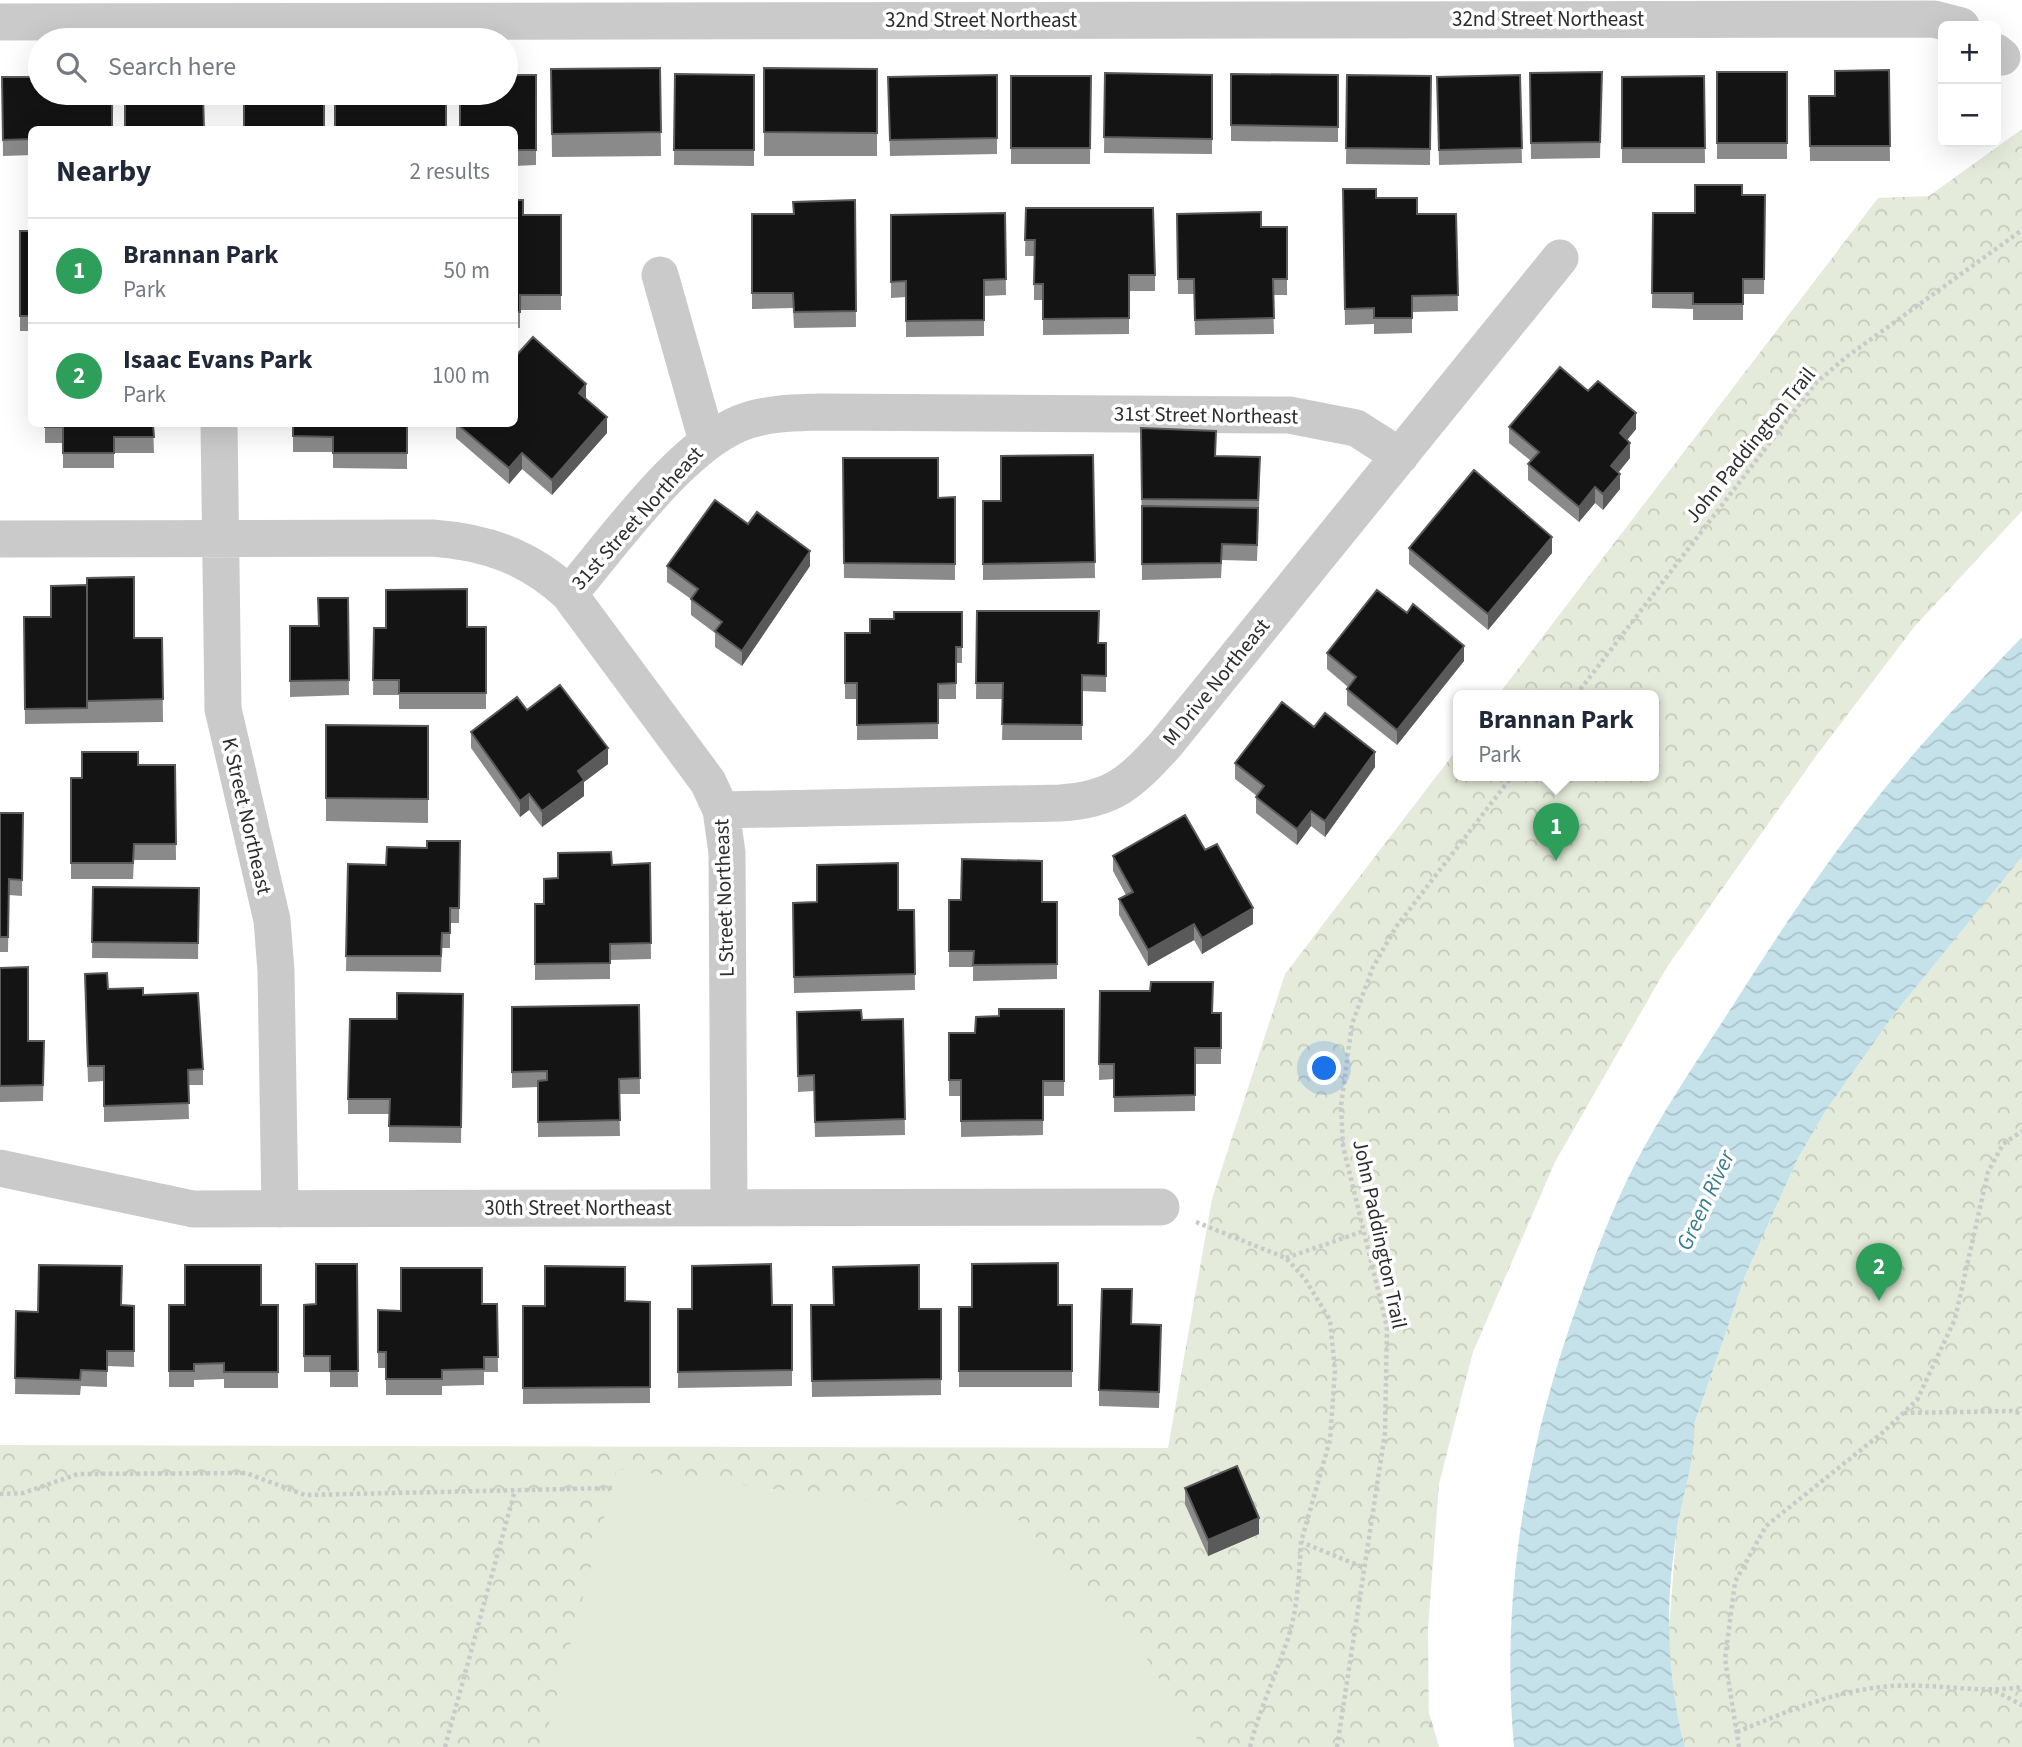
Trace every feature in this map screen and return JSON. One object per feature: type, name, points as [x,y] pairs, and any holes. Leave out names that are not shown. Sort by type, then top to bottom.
[{"type":"street","name":"32nd Street Northeast","points":[[0,22],[1091,10],[1942,21]]},
{"type":"street","name":"M Drive Northeast","points":[[721,810],[1060,803],[1094,799],[1121,788],[1165,746],[1560,258]]},
{"type":"street","points":[[660,275],[707,441]]},
{"type":"street","name":"31st Street Northeast","points":[[0,539],[468,541],[524,560],[569,594],[682,462],[707,441],[747,420],[798,413],[1260,414],[1315,418],[1344,424],[1369,435],[1400,456]]},
{"type":"street","name":"K Street Northeast","points":[[219,427],[223,709],[272,920],[276,971],[280,1209]]},
{"type":"street","name":"L Street Northeast","points":[[569,594],[681,741],[708,782],[721,810],[727,853],[729,1208]]},
{"type":"street","name":"30th Street Northeast","points":[[0,1168],[193,1209],[1161,1207]]},
{"type":"path","name":"John Paddington Trail","points":[[1580,690],[1815,384],[1845,358],[2022,230]]},
{"type":"path","name":"John Paddington Trail","points":[[1337,1747],[1385,1433],[1389,1381],[1387,1327],[1343,1146],[1341,1106],[1352,1024],[1373,967],[1396,927],[1508,781]]},
{"type":"path","points":[[1739,1747],[1725,1659],[1735,1582],[1766,1526],[1917,1400],[1955,1319],[1989,1172],[2003,1144],[2022,1131]]},
{"type":"path","points":[[1161,1207],[1286,1258],[1305,1279],[1329,1320],[1335,1371],[1329,1440],[1301,1542],[1298,1596],[1287,1643],[1262,1702],[1250,1747]]},
{"type":"path","points":[[1286,1258],[1364,1231]]},
{"type":"path","points":[[1903,1413],[2012,1410],[2022,1414]]},
{"type":"path","points":[[0,1494],[23,1493],[78,1474],[246,1473],[305,1495],[612,1488]]},
{"type":"path","points":[[445,1747],[515,1490]]},
{"type":"path","points":[[1301,1542],[1365,1568]]},
{"type":"path","points":[[1737,1732],[1842,1692],[1893,1686],[1945,1686],[1995,1691],[2022,1687]]},
{"type":"path","points":[[1995,1691],[2022,1705]]},
{"type":"green space","points":[[2022,129],[2022,511],[1915,626],[1816,756],[1667,967],[1555,1162],[1473,1352],[1439,1484],[1428,1629],[1429,1747],[0,1747],[0,1445],[1168,1448],[1212,1199],[1285,974],[1453,755],[1453,781],[1659,781],[1659,690],[1502,690],[1878,198],[1929,196],[1997,147],[2001,147],[2001,144]]},
{"type":"green space","points":[[2022,857],[2022,1747],[1685,1747],[1673,1696],[1668,1642],[1676,1537],[1694,1425],[1746,1274],[1797,1160],[1827,1109],[1895,1013]]},
{"type":"green space","points":[[617,1469],[1019,1520],[1129,1630],[1202,1747],[543,1747]]},
{"type":"green space","points":[[1428,1709],[1439,1747],[1423,1747]]},
{"type":"water","name":"Green River","points":[[2022,637],[2022,857],[1895,1013],[1827,1109],[1797,1160],[1746,1274],[1694,1425],[1691,1462],[1673,1557],[1669,1612],[1674,1693],[1685,1747],[1514,1747],[1511,1633],[1522,1520],[1532,1465],[1561,1355],[1591,1266],[1618,1199],[1671,1102],[1773,943],[1830,861],[1906,763]]},
{"type":"building","points":[[660,68],[661,132],[552,134],[551,69]]},
{"type":"building","points":[[764,68],[877,69],[877,133],[764,132]]},
{"type":"building","points":[[1889,70],[1890,146],[1810,146],[1809,96],[1835,96],[1835,71]]},
{"type":"building","points":[[1602,72],[1600,142],[1531,143],[1530,73]]},
{"type":"building","points":[[1717,72],[1787,72],[1787,143],[1717,143]]},
{"type":"building","points":[[1105,73],[1212,75],[1212,139],[1104,137]]},
{"type":"building","points":[[675,74],[754,75],[754,150],[674,150]]},
{"type":"building","points":[[1231,74],[1338,75],[1338,127],[1231,125]]},
{"type":"building","points":[[518,75],[536,75],[536,150],[518,150],[518,126],[460,126],[460,105],[518,105]]},
{"type":"building","points":[[997,75],[997,138],[890,140],[888,77]]},
{"type":"building","points":[[1347,75],[1431,76],[1430,149],[1346,148]]},
{"type":"building","points":[[1520,75],[1522,148],[1439,150],[1437,77]]},
{"type":"building","points":[[1011,76],[1091,76],[1090,148],[1011,148]]},
{"type":"building","points":[[1704,76],[1705,148],[1622,148],[1622,77]]},
{"type":"building","points":[[2,77],[28,77],[28,105],[112,105],[112,126],[28,126],[28,139],[3,140]]},
{"type":"building","points":[[125,105],[203,105],[204,126],[125,126]]},
{"type":"building","points":[[244,105],[324,105],[324,126],[244,126]]},
{"type":"building","points":[[335,105],[446,105],[446,126],[335,126]]},
{"type":"building","points":[[1695,185],[1742,185],[1742,195],[1765,195],[1764,279],[1743,279],[1743,304],[1693,304],[1693,293],[1652,293],[1653,213],[1695,213]]},
{"type":"building","points":[[1343,189],[1376,189],[1376,198],[1417,198],[1417,214],[1456,214],[1458,295],[1412,296],[1412,318],[1374,318],[1374,308],[1345,309]]},
{"type":"building","points":[[518,200],[523,200],[523,215],[561,215],[561,295],[520,295],[520,312]]},
{"type":"building","points":[[855,200],[856,311],[794,312],[793,293],[752,293],[752,214],[794,214],[793,202]]},
{"type":"building","points":[[1026,208],[1153,208],[1155,275],[1129,275],[1129,318],[1043,319],[1043,284],[1034,284],[1035,240],[1025,240]]},
{"type":"building","points":[[1261,212],[1261,227],[1287,227],[1287,279],[1273,279],[1274,318],[1195,320],[1194,279],[1178,279],[1177,214]]},
{"type":"building","points":[[1005,213],[1006,279],[984,280],[984,320],[906,321],[906,281],[891,282],[891,215]]},
{"type":"building","points":[[20,231],[28,231],[28,316],[20,316]]},
{"type":"building","points":[[533,337],[586,384],[579,393],[607,417],[552,480],[522,453],[509,468],[461,427],[518,427],[518,354]]},
{"type":"building","points":[[1560,367],[1588,391],[1598,381],[1636,413],[1620,433],[1630,443],[1611,466],[1620,474],[1603,494],[1595,487],[1579,507],[1528,464],[1539,452],[1509,427]]},
{"type":"building","points":[[63,427],[153,427],[154,437],[114,437],[114,453],[63,453]]},
{"type":"building","points":[[293,427],[407,427],[407,453],[333,453],[333,437],[293,436]]},
{"type":"building","points":[[1141,428],[1216,431],[1215,456],[1260,457],[1258,500],[1142,499]]},
{"type":"building","points":[[1093,455],[1095,562],[983,564],[983,501],[1001,501],[1001,456]]},
{"type":"building","points":[[843,458],[938,458],[938,498],[955,497],[955,564],[844,563]]},
{"type":"building","points":[[1474,470],[1552,537],[1488,614],[1409,548]]},
{"type":"building","points":[[715,500],[748,524],[757,512],[810,551],[742,651],[715,631],[722,622],[691,599],[698,589],[667,566]]},
{"type":"building","points":[[1142,506],[1258,508],[1257,545],[1222,544],[1221,563],[1142,564]]},
{"type":"building","points":[[134,577],[134,638],[162,638],[163,699],[87,701],[87,578]]},
{"type":"building","points":[[87,585],[87,708],[25,709],[24,617],[51,617],[51,586]]},
{"type":"building","points":[[467,589],[467,627],[486,627],[486,693],[399,693],[399,680],[373,680],[374,628],[386,628],[386,590]]},
{"type":"building","points":[[1377,590],[1407,613],[1413,604],[1464,646],[1397,730],[1347,689],[1356,677],[1327,653]]},
{"type":"building","points":[[318,598],[348,598],[349,680],[290,681],[290,626],[319,626]]},
{"type":"building","points":[[977,611],[1099,611],[1098,643],[1106,643],[1106,676],[1082,675],[1082,725],[1002,724],[1003,683],[976,683]]},
{"type":"building","points":[[894,612],[962,612],[962,647],[956,647],[956,683],[938,684],[938,723],[857,725],[857,683],[845,683],[845,633],[870,633],[870,619],[894,619]]},
{"type":"building","points":[[560,685],[608,748],[578,771],[584,780],[542,811],[529,794],[520,801],[471,732],[517,697],[527,710]]},
{"type":"building","points":[[1282,702],[1314,727],[1325,713],[1375,752],[1325,821],[1311,811],[1297,829],[1256,797],[1264,786],[1235,763]]},
{"type":"building","points":[[326,725],[428,726],[428,799],[326,798]]},
{"type":"building","points":[[82,752],[138,752],[138,765],[175,765],[176,844],[134,844],[133,863],[71,863],[71,778],[82,778]]},
{"type":"building","points":[[0,813],[23,813],[22,880],[9,879],[8,937],[0,937]]},
{"type":"building","points":[[1185,815],[1205,850],[1217,844],[1253,908],[1202,938],[1194,924],[1148,950],[1119,899],[1133,892],[1113,856]]},
{"type":"building","points":[[427,841],[460,841],[459,908],[450,908],[450,933],[442,933],[441,956],[346,956],[348,864],[386,865],[387,847],[427,848]]},
{"type":"building","points":[[611,852],[612,865],[650,863],[651,943],[610,944],[610,963],[535,964],[535,904],[544,904],[544,879],[558,878],[558,853]]},
{"type":"building","points":[[962,859],[1042,861],[1042,902],[1057,902],[1057,964],[973,965],[974,951],[949,951],[949,900],[961,900]]},
{"type":"building","points":[[898,863],[898,910],[914,910],[915,974],[794,977],[793,903],[817,902],[817,865]]},
{"type":"building","points":[[93,887],[199,888],[198,943],[92,942]]},
{"type":"building","points":[[28,967],[28,1041],[44,1041],[43,1085],[0,1086],[0,968]]},
{"type":"building","points":[[107,973],[108,989],[143,988],[143,995],[198,993],[203,1069],[188,1070],[189,1103],[104,1106],[104,1066],[88,1066],[85,974]]},
{"type":"building","points":[[1151,982],[1213,982],[1212,1013],[1221,1013],[1221,1048],[1195,1048],[1195,1095],[1114,1097],[1114,1064],[1099,1064],[1100,991],[1150,991]]},
{"type":"building","points":[[397,993],[463,994],[461,1127],[389,1126],[390,1099],[348,1099],[350,1019],[397,1019]]},
{"type":"building","points":[[639,1005],[640,1078],[619,1079],[620,1120],[538,1122],[538,1081],[547,1080],[547,1071],[512,1072],[512,1007]]},
{"type":"building","points":[[999,1009],[1064,1009],[1064,1081],[1043,1081],[1043,1120],[961,1121],[961,1080],[949,1080],[949,1033],[975,1033],[976,1017],[999,1016]]},
{"type":"building","points":[[861,1010],[862,1020],[903,1019],[905,1119],[815,1122],[814,1075],[798,1076],[797,1012]]},
{"type":"building","points":[[1058,1263],[1058,1305],[1072,1305],[1072,1371],[959,1371],[959,1307],[972,1307],[972,1264]]},
{"type":"building","points":[[316,1264],[357,1264],[358,1371],[330,1371],[330,1356],[304,1356],[304,1305],[316,1304]]},
{"type":"building","points":[[771,1264],[772,1305],[792,1305],[792,1370],[678,1372],[678,1309],[692,1309],[692,1266]]},
{"type":"building","points":[[39,1265],[122,1266],[121,1305],[134,1306],[134,1351],[107,1351],[107,1371],[81,1370],[80,1380],[15,1378],[16,1311],[38,1312]]},
{"type":"building","points":[[185,1265],[261,1265],[261,1305],[278,1305],[278,1372],[224,1372],[224,1363],[194,1364],[194,1371],[169,1371],[169,1305],[185,1305]]},
{"type":"building","points":[[919,1265],[919,1309],[941,1309],[941,1379],[812,1381],[811,1305],[834,1305],[833,1267]]},
{"type":"building","points":[[545,1266],[625,1267],[625,1301],[650,1302],[650,1387],[523,1388],[523,1306],[545,1306]]},
{"type":"building","points":[[401,1268],[482,1268],[482,1304],[497,1304],[498,1357],[484,1357],[484,1369],[442,1370],[442,1379],[386,1379],[386,1352],[378,1352],[378,1310],[401,1311]]},
{"type":"building","points":[[1102,1289],[1132,1289],[1131,1324],[1161,1325],[1159,1392],[1099,1390]]},
{"type":"building","points":[[1237,1466],[1259,1518],[1208,1540],[1185,1488]]},
{"type":"place","name":"Brannan Park","points":[[1556,861]]},
{"type":"place","name":"Isaac Evans Park","points":[[1879,1301]]}]
